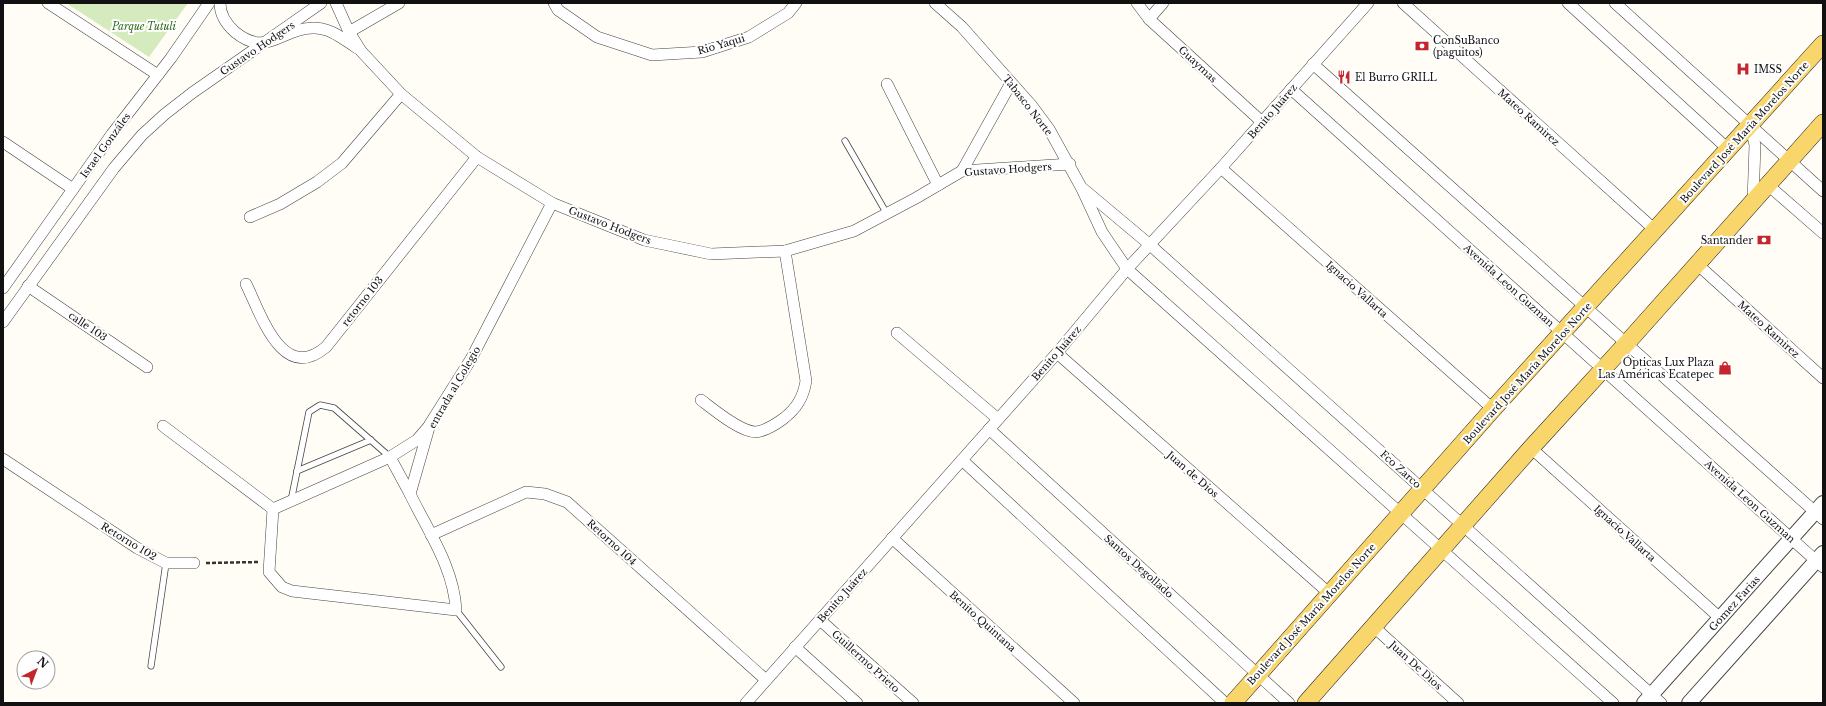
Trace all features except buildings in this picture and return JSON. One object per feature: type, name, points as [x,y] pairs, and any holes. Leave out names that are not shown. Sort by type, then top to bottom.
[{"type":"main road","name":"Boulevard José María Morelos Norte","points":[[1233,703],[1493,410],[1823,44]]},
{"type":"main road","points":[[1306,703],[1531,448],[1604,369],[1823,123]]},
{"type":"street","points":[[48,3],[158,75]]},
{"type":"street","name":"Israel Gonzáles","points":[[3,288],[112,134],[158,75],[209,3]]},
{"type":"street","points":[[220,3],[220,12],[229,27],[243,39],[261,45],[301,30],[312,28],[331,31],[361,51]]},
{"type":"street","name":"Gustavo Hodgers","points":[[28,286],[114,168],[142,135],[159,119],[192,93],[321,3]]},
{"type":"street","name":"Gustavo Hodgers","points":[[336,3],[349,32],[361,51],[401,94],[476,156],[552,203],[644,240],[711,254],[785,251],[854,231],[962,171],[1070,164]]},
{"type":"street","points":[[349,32],[399,3]]},
{"type":"street","name":"Rio Yaqui","points":[[554,3],[558,10],[597,37],[652,56],[702,52],[748,37],[788,12],[796,3]]},
{"type":"street","name":"Tabasco Norte","points":[[935,3],[962,26],[1049,129],[1081,186],[1149,244]]},
{"type":"street","name":"Guaymas","points":[[1137,3],[1149,19],[1262,122]]},
{"type":"street","points":[[1149,19],[1163,3]]},
{"type":"street","name":"Benito Juárez","points":[[746,703],[1057,353],[1149,244],[1221,168],[1368,3]]},
{"type":"street","name":"Mateo Ramirez","points":[[1403,3],[1655,230]]},
{"type":"street","points":[[1568,3],[1728,149]]},
{"type":"street","points":[[1615,3],[1823,191]]},
{"type":"street","points":[[1313,64],[1626,344],[1820,511]]},
{"type":"street","points":[[962,171],[1011,83]]},
{"type":"street","points":[[887,84],[938,185]]},
{"type":"street","name":"Avenida Leon Guzman","points":[[1291,89],[1604,369],[1791,539],[1821,560]]},
{"type":"street","points":[[250,217],[280,204],[317,182],[342,163],[401,94]]},
{"type":"street","points":[[1750,124],[1755,145],[1753,201]]},
{"type":"street","points":[[3,142],[73,189]]},
{"type":"street","name":"retorno 103","points":[[246,284],[275,343],[289,355],[304,359],[316,355],[326,347],[476,156]]},
{"type":"street","name":"Ignacio Vallarta","points":[[1221,168],[1493,410]]},
{"type":"street","points":[[1768,185],[1823,233]]},
{"type":"street","points":[[1081,186],[1102,232],[1127,269],[1613,703]]},
{"type":"street","name":"entrada al Colegio","points":[[410,494],[430,424],[471,359],[552,203]]},
{"type":"street","name":"Fco Zarco","points":[[1149,244],[1464,525],[1652,700]]},
{"type":"street","points":[[701,400],[731,423],[755,432],[773,426],[793,411],[803,397],[806,381],[785,251]]},
{"type":"street","name":"Mateo Ramirez","points":[[1697,264],[1823,378]]},
{"type":"street","points":[[3,322],[28,286]]},
{"type":"street","name":"calle 103","points":[[28,286],[147,367]]},
{"type":"street","points":[[897,333],[998,419]]},
{"type":"street","name":"Juan de Dios","points":[[1057,353],[1330,594]]},
{"type":"street","points":[[273,509],[390,457],[417,440],[430,424]]},
{"type":"street","points":[[163,426],[273,509]]},
{"type":"street","name":"Santos Degollado","points":[[990,429],[1289,703]]},
{"type":"street","name":"Ignacio Vallarta","points":[[1531,448],[1720,618]]},
{"type":"street","points":[[273,509],[269,572],[275,581],[282,587],[292,592],[456,610],[453,585],[445,563],[390,457]]},
{"type":"street","name":"Retorno 102","points":[[3,459],[137,548],[166,563],[194,563]]},
{"type":"street","points":[[962,460],[1225,703]]},
{"type":"street","name":"Retorno 104","points":[[431,535],[526,492],[545,494],[567,502],[766,680]]},
{"type":"street","name":"Gomez Farias","points":[[1652,700],[1720,618],[1791,539],[1820,511]]},
{"type":"street","name":"Benito Quintana","points":[[892,538],[1074,703]]},
{"type":"street","points":[[1689,703],[1821,560]]},
{"type":"street","name":"Guillermo Prieto","points":[[820,620],[913,703]]},
{"type":"street","name":"Juan De Dios","points":[[1374,627],[1458,703]]},
{"type":"street","points":[[795,647],[857,703]]},
{"type":"lane","points":[[845,141],[887,214]]},
{"type":"lane","points":[[291,501],[309,412],[320,405],[334,408],[390,457]]},
{"type":"lane","points":[[297,471],[371,440]]},
{"type":"lane","points":[[151,666],[166,563]]},
{"type":"lane","points":[[456,610],[501,667]]},
{"type":"path","points":[[194,563],[269,562]]},
{"type":"green space","name":"Parque Tutuli","points":[[66,3],[188,3],[149,57]]},
{"type":"place","name":"ConSuBanco (paguitos)","points":[[1422,46]]},
{"type":"place","name":"IMSS","points":[[1743,69]]},
{"type":"place","name":"El Burro GRILL","points":[[1344,77]]},
{"type":"place","name":"Santander","points":[[1764,240]]},
{"type":"place","name":"Ópticas Lux Plaza Las Américas Ecatepec","points":[[1725,368]]}]
